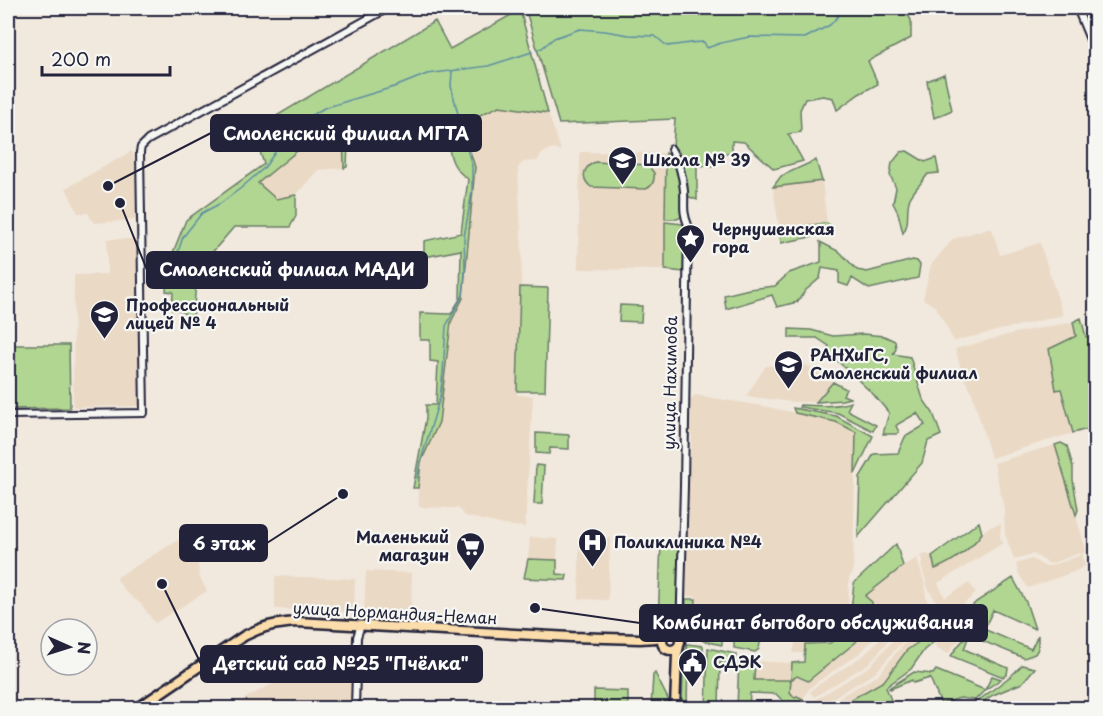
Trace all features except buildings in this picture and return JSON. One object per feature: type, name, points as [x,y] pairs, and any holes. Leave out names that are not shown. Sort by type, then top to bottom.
[{"type":"main road","name":"улица Нормандия-Неман","points":[[138,708],[244,636],[273,624],[297,622],[640,639]]},
{"type":"main road","points":[[665,649],[662,639],[667,633]]},
{"type":"main road","points":[[640,639],[676,633],[680,642],[677,655],[675,708]]},
{"type":"main road","points":[[640,639],[656,643],[673,655],[676,669]]},
{"type":"main road","points":[[665,649],[672,651],[680,642]]},
{"type":"street","points":[[8,415],[144,413],[141,147],[148,140],[388,8]]},
{"type":"street","points":[[1077,8],[1095,54]]},
{"type":"street","name":"улица Нахимова","points":[[671,149],[679,161],[684,191],[683,213],[688,225],[680,642]]},
{"type":"street","points":[[667,633],[675,628],[680,620]]},
{"type":"street","points":[[355,708],[357,637],[361,625]]},
{"type":"shaded area","points":[[499,106],[548,113],[561,150],[550,149],[540,155],[538,161],[523,162],[518,168],[522,255],[517,395],[533,396],[525,527],[504,525],[465,516],[458,508],[419,507],[418,488],[421,462],[439,422],[451,322],[463,298],[475,168],[470,151],[463,141],[465,122]]},
{"type":"shaded area","points":[[343,128],[344,168],[318,170],[296,195],[276,199],[258,183],[323,130]]},
{"type":"shaded area","points":[[132,151],[136,163],[136,220],[94,223],[88,213],[78,213],[66,188]]},
{"type":"shaded area","name":"Школа № 39","points":[[580,152],[666,153],[665,270],[578,269]]},
{"type":"shaded area","points":[[822,181],[827,223],[779,229],[773,187]]},
{"type":"shaded area","points":[[988,228],[992,229],[1000,255],[1040,243],[1063,315],[954,341],[936,307],[923,299],[931,265],[953,239]]},
{"type":"shaded area","name":"Профессиональный лицей № 4","points":[[107,239],[136,239],[139,406],[73,407],[74,275],[107,274]]},
{"type":"shaded area","points":[[1073,322],[1077,336],[1056,390],[1060,389],[1073,433],[991,458],[971,390],[964,379],[955,349],[1015,333]]},
{"type":"shaded area","name":"РАНХиГС, Смоленский филиал","points":[[801,363],[833,382],[816,402],[791,402],[746,396],[766,366]]},
{"type":"shaded area","points":[[695,395],[768,407],[836,422],[856,432],[853,572],[849,578],[848,611],[839,624],[714,622],[713,627],[694,627],[696,596],[686,596],[687,504],[692,436],[689,431],[690,400]]},
{"type":"shaded area","points":[[1055,445],[1086,550],[1082,554],[1085,566],[1028,588],[1016,564],[1032,559],[1044,566],[1050,566],[1081,554],[1050,564],[1033,554],[1014,559],[1005,534],[1004,509],[994,463]]},
{"type":"shaded area","points":[[1001,524],[1000,537],[1003,543],[938,583],[945,598],[969,583],[976,593],[952,614],[945,611],[928,588],[920,556],[926,554],[932,556],[936,569],[947,564],[975,543],[989,527]]},
{"type":"shaded area","points":[[183,537],[198,562],[199,576],[207,591],[155,623],[141,604],[126,592],[116,578]]},
{"type":"shaded area","points":[[530,537],[558,539],[557,560],[528,559]]},
{"type":"shaded area","points":[[579,537],[610,538],[608,600],[579,599]]},
{"type":"shaded area","points":[[917,558],[930,608],[892,637],[868,664],[814,697],[810,692],[815,687],[864,655],[889,629],[879,616],[875,604],[865,596],[903,566]]},
{"type":"shaded area","points":[[366,571],[412,573],[411,613],[364,612]]},
{"type":"shaded area","points":[[275,576],[355,579],[354,612],[275,609]]},
{"type":"shaded area","points":[[929,612],[942,612],[950,616],[947,619],[929,623],[902,642],[875,673],[815,708],[806,708],[870,666],[894,639]]},
{"type":"shaded area","points":[[873,615],[885,628],[861,652],[813,685],[803,699],[794,697],[790,692],[754,680],[755,661],[792,663],[792,679]]},
{"type":"shaded area","points":[[951,616],[967,635],[955,644],[948,654],[933,643],[947,630],[943,623]]},
{"type":"shaded area","points":[[943,623],[907,650],[884,681],[836,708],[821,708],[878,675],[903,644],[931,625]]},
{"type":"shaded area","points":[[799,626],[843,628],[839,637],[830,643],[805,644],[805,653],[793,653]]},
{"type":"shaded area","points":[[287,676],[353,677],[353,708],[231,708]]},
{"type":"green space","points":[[529,8],[904,8],[911,20],[911,38],[868,61],[878,84],[837,110],[833,98],[823,96],[805,99],[800,110],[801,132],[788,134],[803,161],[774,169],[744,142],[732,141],[732,152],[712,156],[712,167],[697,165],[697,200],[687,196],[679,152],[673,146],[675,119],[559,124],[526,11]]},
{"type":"green space","points":[[520,10],[548,113],[499,106],[465,122],[464,141],[475,167],[463,298],[451,322],[439,422],[421,462],[418,488],[413,488],[426,418],[426,405],[436,405],[438,362],[430,361],[430,340],[420,340],[420,313],[451,314],[460,299],[461,250],[424,257],[424,241],[461,233],[468,179],[454,165],[446,134],[392,139],[392,145],[387,146],[386,139],[348,143],[347,167],[344,168],[343,129],[323,130],[258,183],[276,199],[296,195],[296,216],[290,227],[234,227],[197,270],[193,319],[179,310],[172,310],[173,292],[166,291],[168,265],[186,220],[264,164],[253,130],[435,21],[450,49]]},
{"type":"green space","points":[[944,74],[952,110],[934,118],[927,81]]},
{"type":"green space","points":[[907,151],[925,162],[936,158],[939,173],[928,174],[912,195],[909,202],[907,225],[903,233],[893,203],[896,188],[890,175],[892,163],[901,152]]},
{"type":"green space","points":[[666,153],[676,162],[681,191],[681,217],[677,219],[665,219]]},
{"type":"green space","points":[[816,160],[822,181],[773,187],[781,176]]},
{"type":"green space","points":[[595,162],[648,165],[654,173],[654,181],[646,189],[591,187],[584,174],[587,167]]},
{"type":"green space","points":[[665,222],[683,224],[685,227],[684,272],[665,270]]},
{"type":"green space","points":[[827,223],[831,226],[815,236],[781,243],[779,229]]},
{"type":"green space","points":[[820,242],[840,252],[857,270],[867,272],[913,260],[917,261],[920,265],[918,278],[869,289],[852,278],[848,286],[839,283],[839,271],[822,268],[820,278],[806,290],[797,302],[777,307],[772,295],[726,309],[724,295],[775,286],[789,273],[821,262]]},
{"type":"green space","points":[[520,287],[548,288],[545,391],[517,391]]},
{"type":"green space","points":[[620,305],[642,306],[641,322],[619,321]]},
{"type":"green space","points":[[1081,318],[1086,337],[1095,334],[1095,427],[1073,433],[1061,389],[1056,390],[1049,349],[1076,336],[1073,322]]},
{"type":"green space","points":[[789,329],[811,330],[833,336],[863,334],[884,336],[895,341],[896,349],[893,354],[910,357],[923,399],[933,413],[941,435],[928,441],[922,463],[858,537],[860,477],[874,454],[898,453],[905,437],[925,425],[917,413],[896,426],[899,432],[896,434],[883,434],[889,413],[873,394],[827,351],[829,346],[817,338],[789,338]]},
{"type":"green space","points":[[8,345],[69,345],[70,408],[8,409]]},
{"type":"green space","points":[[833,382],[846,389],[843,395],[850,398],[816,402]]},
{"type":"green space","points":[[851,402],[847,410],[876,425],[873,431],[838,413],[799,407],[800,405],[819,406]]},
{"type":"green space","points":[[793,408],[836,416],[873,436],[855,474],[856,432],[836,422],[795,413]]},
{"type":"green space","points":[[536,433],[569,435],[569,449],[550,448],[549,454],[536,453]]},
{"type":"green space","points":[[1061,443],[1067,446],[1073,467],[1078,510],[1076,515],[1055,445]]},
{"type":"green space","points":[[536,465],[544,466],[542,504],[534,504]]},
{"type":"green space","points":[[979,522],[982,533],[973,544],[955,559],[935,569],[932,556]]},
{"type":"green space","points":[[661,540],[676,540],[679,543],[677,619],[658,627]]},
{"type":"green space","points":[[896,544],[903,566],[865,596],[872,602],[873,615],[856,642],[808,681],[797,676],[791,680],[792,663],[804,662],[805,644],[830,643],[839,637],[851,610],[854,583]]},
{"type":"green space","points":[[528,559],[557,560],[557,574],[567,575],[566,580],[524,578]]},
{"type":"green space","points":[[1013,578],[1026,602],[1035,629],[993,610],[986,625],[978,627],[971,636],[967,635],[957,621],[976,602]]},
{"type":"green space","points":[[686,599],[696,599],[694,627],[685,627]]},
{"type":"green space","points":[[943,623],[948,630],[924,650],[911,669],[886,687],[894,708],[885,708],[882,700],[859,708],[836,708],[884,681],[907,650]]},
{"type":"green space","points":[[737,624],[763,625],[759,649],[755,652],[734,648],[734,631],[731,630],[731,626]]},
{"type":"green space","points":[[716,626],[722,626],[722,645],[703,641],[703,629],[715,630]]},
{"type":"green space","points":[[986,630],[1031,649],[1038,635],[1038,649],[1035,654],[1024,658],[975,638],[980,631]]},
{"type":"green space","points":[[966,637],[968,638],[964,649],[1008,668],[1007,674],[1003,677],[951,656]]},
{"type":"green space","points":[[687,644],[703,646],[703,654],[688,654],[687,708],[682,708],[683,668]]},
{"type":"green space","points":[[708,648],[736,654],[735,663],[720,663],[719,708],[706,708]]},
{"type":"green space","points":[[739,658],[755,661],[754,680],[791,680],[790,692],[794,697],[803,699],[802,708],[782,708],[782,700],[776,694],[750,693],[749,708],[737,708]]},
{"type":"green space","points":[[1022,665],[1035,668],[1022,683],[984,701],[978,701],[1012,675]]},
{"type":"green space","points":[[936,670],[985,690],[975,700],[960,698],[941,704],[930,678],[913,683],[912,680],[889,688],[914,672],[933,674]]},
{"type":"green space","points":[[655,673],[668,699],[668,708],[651,708]]},
{"type":"green space","points":[[992,676],[1001,679],[985,690]]},
{"type":"green space","points":[[594,690],[628,691],[628,706],[594,705]]},
{"type":"waterway","points":[[536,50],[554,38],[580,29],[655,36],[667,46],[704,42],[707,48],[749,37],[805,38],[830,25],[839,15],[838,8]]},
{"type":"waterway","points":[[172,270],[183,237],[202,213],[221,203],[241,188],[264,168],[290,131],[324,108],[397,86],[427,74],[488,66],[532,52]]},
{"type":"waterway","points":[[417,478],[440,397],[446,326],[463,295],[464,237],[472,192],[472,166],[459,135],[458,114],[451,86],[452,72]]},
{"type":"place","name":"Смоленский филиал МГТА","points":[[108,186]]},
{"type":"place","name":"Школа № 39","points":[[622,186]]},
{"type":"place","name":"Смоленский филиал МАДИ","points":[[120,203]]},
{"type":"place","name":"Чернушенская гора","points":[[691,264]]},
{"type":"place","name":"Профессиональный лицей № 4","points":[[105,340]]},
{"type":"place","name":"РАНХиГС, Смоленский филиал","points":[[789,390]]},
{"type":"place","name":"6 этаж","points":[[343,494]]},
{"type":"place","name":"Поликлиника №4","points":[[593,568]]},
{"type":"place","name":"Маленький магазин","points":[[470,572]]},
{"type":"place","name":"Детский сад №25 \"Пчёлка\"","points":[[162,584]]},
{"type":"place","name":"Комбинат бытового обслуживания","points":[[535,608]]},
{"type":"place","name":"СДЭК","points":[[692,688]]}]
